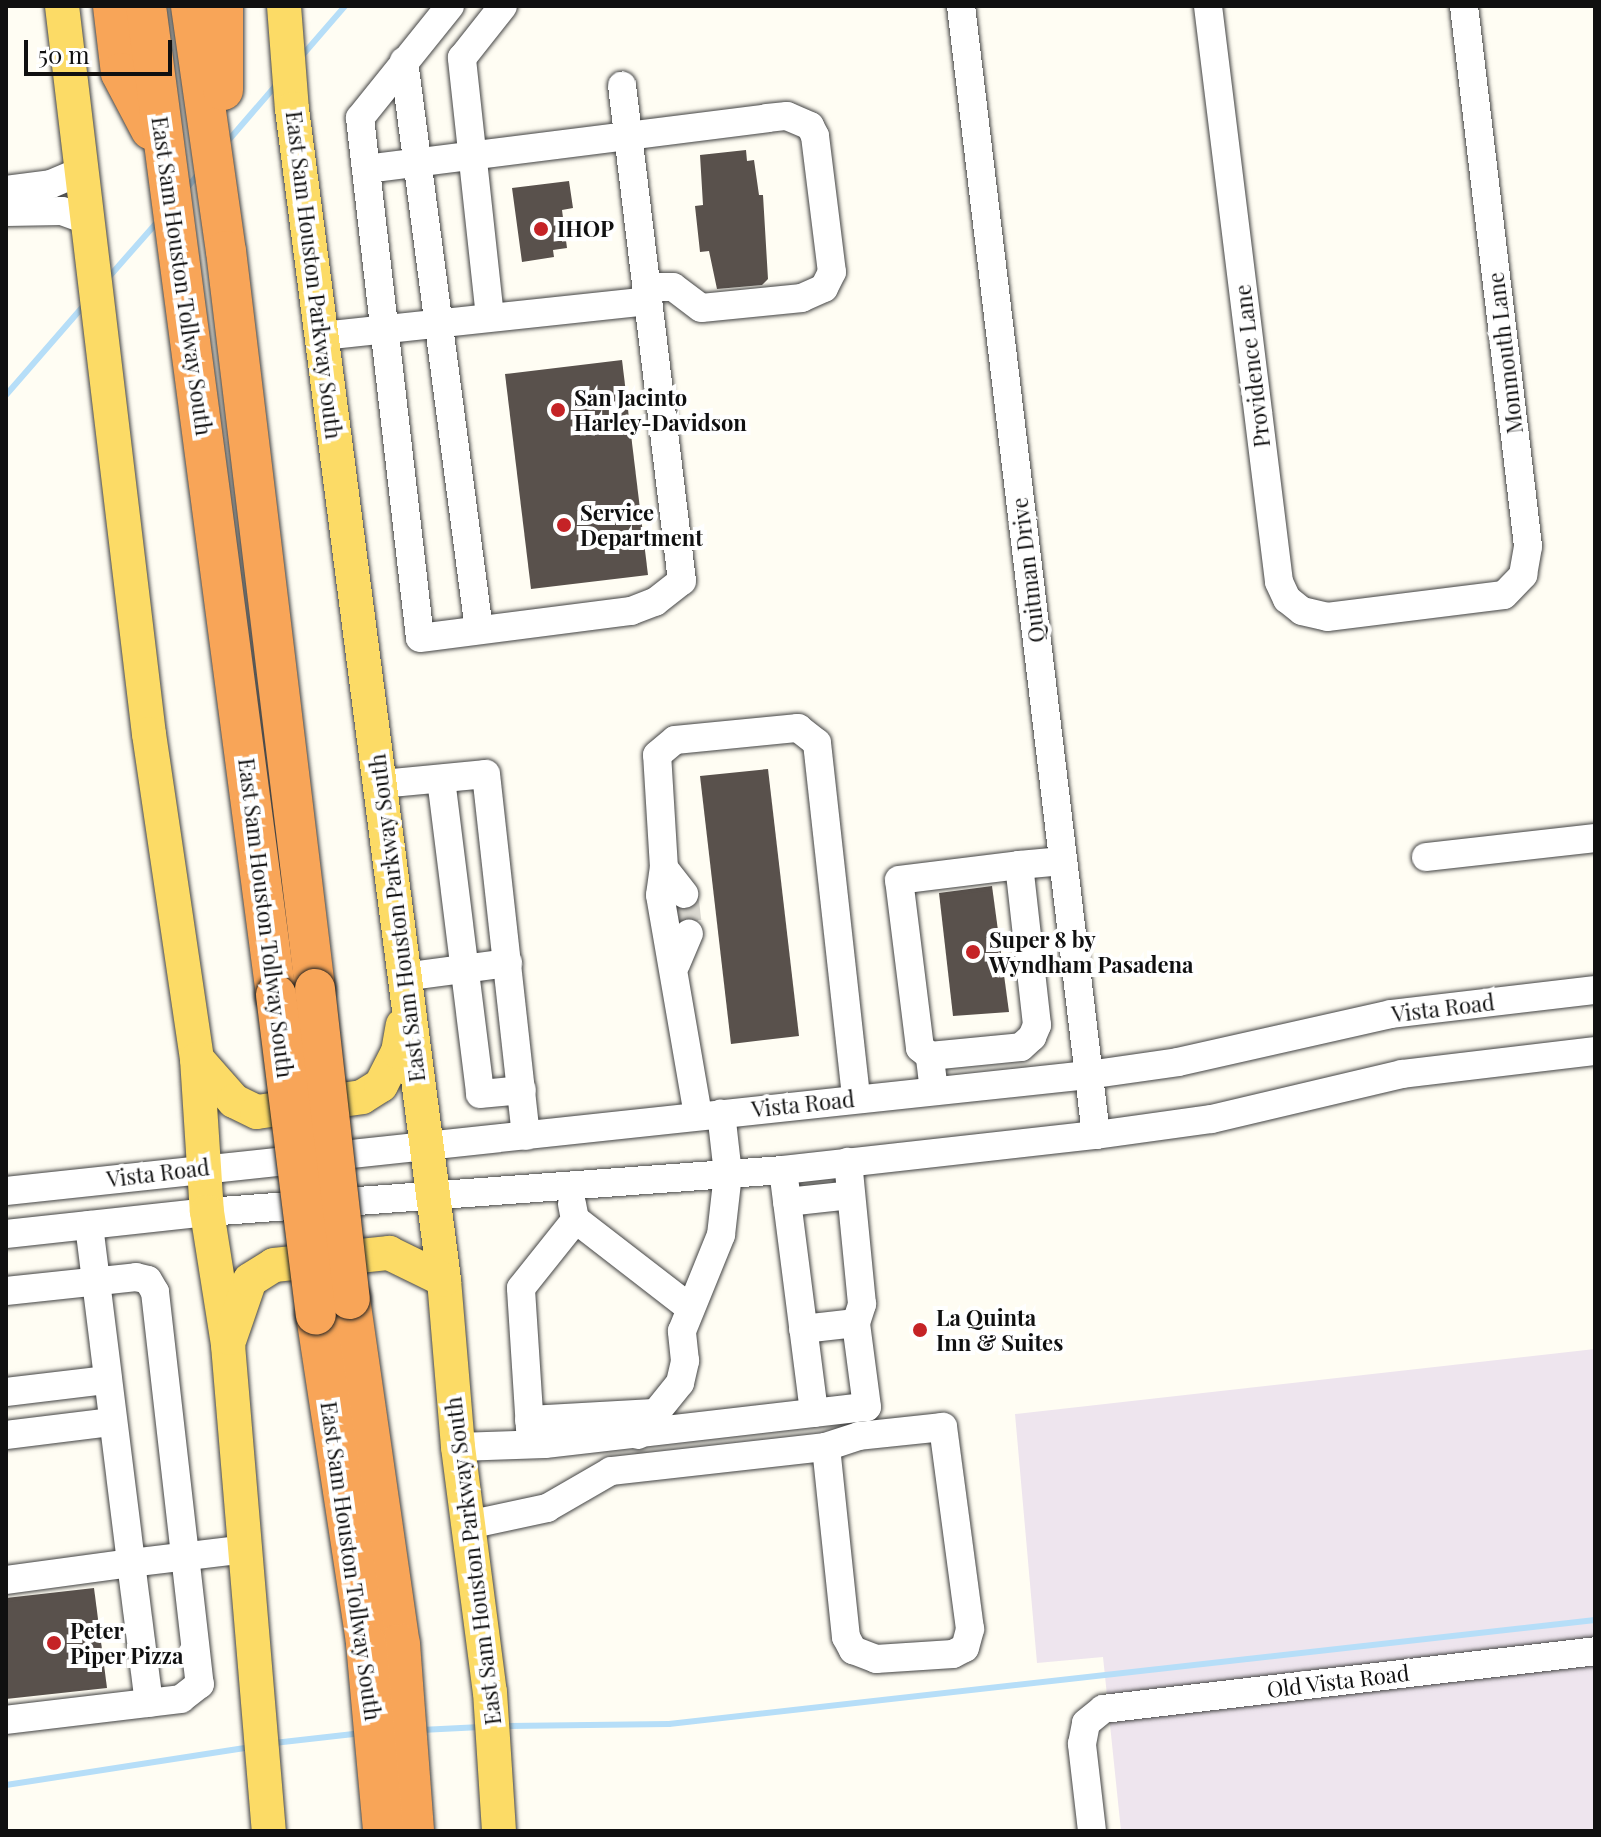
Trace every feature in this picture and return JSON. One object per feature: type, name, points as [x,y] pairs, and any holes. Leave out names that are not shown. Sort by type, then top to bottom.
[{"type":"highway","points":[[113,6],[121,73],[154,127]]},
{"type":"highway","name":"East Sam Houston Tollway South","points":[[146,6],[154,127],[186,289],[276,995],[333,1307],[383,1644],[398,1827]]},
{"type":"highway","points":[[191,6],[212,80]]},
{"type":"highway","points":[[212,80],[223,6]]},
{"type":"highway","name":"East Sam Houston Tollway South","points":[[212,80],[226,251],[315,989],[333,1307]]},
{"type":"main road","points":[[62,6],[149,734],[197,1059],[207,1212],[228,1345],[269,1831]]},
{"type":"main road","name":"East Sam Houston Parkway South","points":[[284,6],[292,109],[444,1280],[458,1447],[490,1692],[499,1831]]},
{"type":"main road","points":[[197,1059],[234,1101],[257,1112],[362,1097],[381,1085],[398,1052],[405,990]]},
{"type":"main road","points":[[228,1345],[250,1280],[274,1265],[389,1253],[444,1280]]},
{"type":"street","points":[[465,49],[503,6]]},
{"type":"street","name":"Quitman Drive","points":[[961,6],[1096,1135]]},
{"type":"street","name":"Providence Lane","points":[[1208,6],[1279,582],[1287,599],[1302,611],[1327,617],[1407,608]]},
{"type":"street","name":"Monmouth Lane","points":[[1407,608],[1504,595],[1523,575],[1528,546],[1464,6]]},
{"type":"street","points":[[490,317],[465,49],[443,15],[360,118],[420,638],[631,611],[655,602],[682,581],[622,86]]},
{"type":"street","points":[[404,61],[479,630]]},
{"type":"street","points":[[322,336],[490,317],[647,294],[673,287],[701,308],[814,295],[830,280],[829,242],[815,136],[800,120],[767,118],[629,139],[366,169]]},
{"type":"street","points":[[6,190],[51,184],[82,171]]},
{"type":"street","points":[[6,212],[62,211],[88,228]]},
{"type":"street","points":[[646,1424],[684,1373],[682,1331],[689,1307],[721,1235],[728,1174],[710,1114],[676,964],[665,935],[660,895],[664,868],[657,755],[675,740],[798,728],[817,743],[856,1099]]},
{"type":"street","points":[[381,784],[486,774],[526,1136]]},
{"type":"street","points":[[441,779],[480,1094],[522,1090]]},
{"type":"street","points":[[1426,857],[1595,838]]},
{"type":"street","points":[[1019,865],[1037,1025],[1032,1037],[1021,1047],[930,1056],[920,1048],[899,880],[1019,865],[1063,861]]},
{"type":"street","points":[[664,868],[684,894]]},
{"type":"street","points":[[676,964],[689,934]]},
{"type":"street","points":[[405,990],[464,968],[508,963]]},
{"type":"street","name":"Vista Road","points":[[6,1191],[204,1167],[526,1136],[1088,1075],[1178,1062],[1391,1014],[1595,990]]},
{"type":"street","name":"Vista Road","points":[[6,1234],[207,1212],[783,1170],[1096,1135],[1212,1119],[1402,1074],[1595,1051]]},
{"type":"street","points":[[930,1056],[934,1091]]},
{"type":"street","points":[[458,1447],[530,1432],[867,1407],[856,1323],[862,1304],[848,1162]]},
{"type":"street","points":[[783,1170],[814,1413]]},
{"type":"street","points":[[570,1184],[576,1219],[689,1307]]},
{"type":"street","points":[[787,1202],[851,1195]]},
{"type":"street","points":[[530,1432],[521,1288],[576,1219]]},
{"type":"street","points":[[89,1225],[149,1703]]},
{"type":"street","points":[[6,1291],[136,1277],[148,1280],[155,1292],[200,1684],[181,1699],[6,1720]]},
{"type":"street","points":[[803,1329],[856,1323]]},
{"type":"street","points":[[6,1392],[107,1380]]},
{"type":"street","points":[[6,1435],[112,1422]]},
{"type":"street","points":[[468,1525],[547,1508],[611,1471],[826,1447],[859,1436],[943,1427],[970,1629],[965,1648],[953,1654],[876,1659],[853,1650],[846,1637],[826,1447]]},
{"type":"street","points":[[6,1580],[246,1549]]},
{"type":"street","name":"Old Vista Road","points":[[1092,1831],[1082,1744],[1086,1723],[1103,1709],[1595,1651]]},
{"type":"shaded area","points":[[1595,1349],[1595,1831],[1121,1831],[1103,1657],[1037,1663],[1015,1414]]},
{"type":"building","points":[[746,150],[747,161],[754,160],[759,195],[763,195],[768,279],[762,285],[717,289],[709,251],[700,252],[695,206],[703,205],[700,155]]},
{"type":"building","name":"IHOP","points":[[569,181],[573,208],[562,210],[567,248],[553,250],[554,257],[522,262],[512,188]]},
{"type":"building","points":[[622,360],[648,575],[531,589],[505,374]]},
{"type":"building","points":[[768,769],[799,1036],[731,1044],[700,776]]},
{"type":"building","name":"Super 8 by Wyndham Pasadena","points":[[992,886],[1009,1012],[953,1016],[939,893]]},
{"type":"building","name":"Peter Piper Pizza","points":[[94,1588],[107,1688],[6,1699],[6,1598]]},
{"type":"waterway","points":[[300,58],[345,6]]},
{"type":"waterway","points":[[227,142],[277,84]]},
{"type":"waterway","points":[[185,190],[201,171]]},
{"type":"waterway","points":[[108,278],[159,220]]},
{"type":"waterway","points":[[6,395],[85,304]]},
{"type":"waterway","points":[[505,1726],[669,1724],[1595,1620]]},
{"type":"waterway","points":[[421,1730],[481,1727]]},
{"type":"waterway","points":[[274,1743],[362,1733]]},
{"type":"waterway","points":[[6,1785],[251,1747]]},
{"type":"tunnel","points":[[684,894],[689,934]]},
{"type":"place","name":"IHOP","points":[[541,229]]},
{"type":"place","name":"San Jacinto Harley-Davidson","points":[[558,410]]},
{"type":"place","name":"Service Department","points":[[564,525]]},
{"type":"place","name":"Super 8 by Wyndham Pasadena","points":[[973,952]]},
{"type":"place","name":"La Quinta Inn & Suites","points":[[920,1330]]},
{"type":"place","name":"Peter Piper Pizza","points":[[54,1643]]}]
